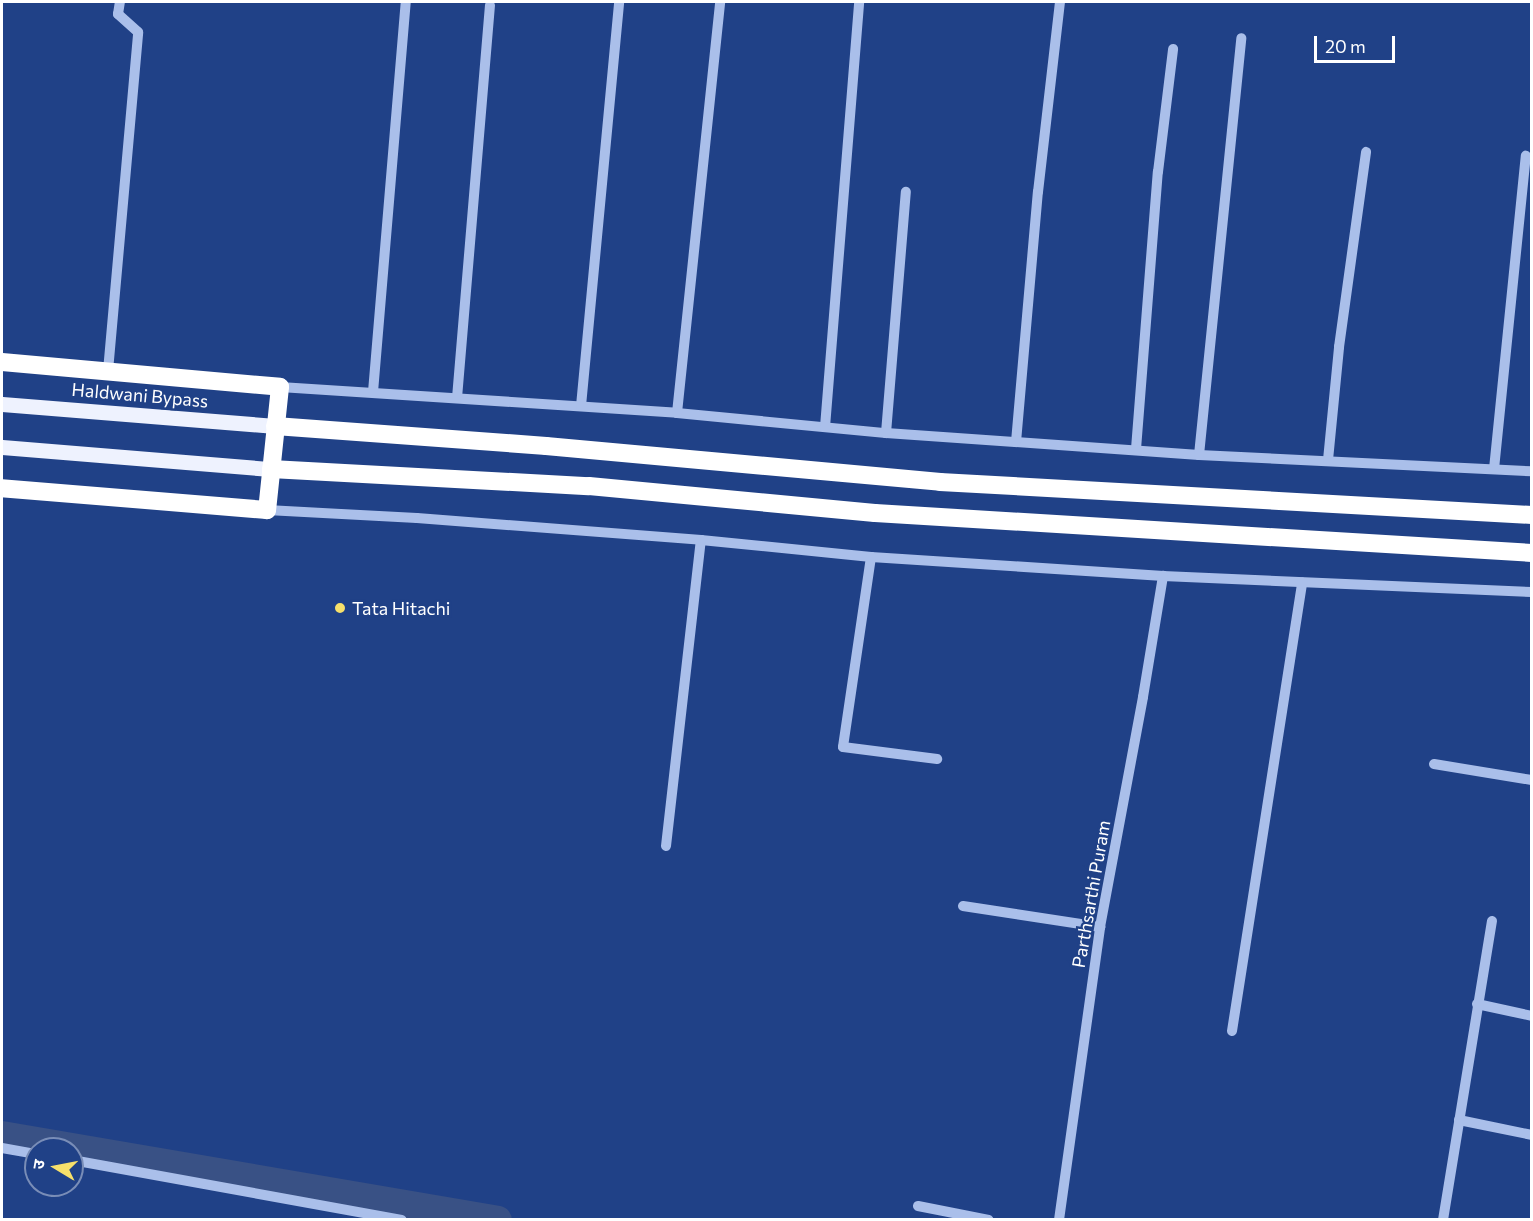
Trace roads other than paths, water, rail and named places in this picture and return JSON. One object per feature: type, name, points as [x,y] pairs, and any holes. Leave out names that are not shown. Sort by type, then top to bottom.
[{"type":"highway","points":[[2,362],[280,387],[267,510],[2,488]]},
{"type":"highway","points":[[275,426],[940,482],[1532,515]]},
{"type":"highway","points":[[271,469],[589,486],[887,514],[1532,553]]},
{"type":"main road","name":"Haldwani Bypass","points":[[2,404],[275,426]]},
{"type":"main road","points":[[2,447],[271,469]]},
{"type":"street","points":[[108,371],[138,32],[118,14],[120,2]]},
{"type":"street","points":[[373,392],[406,2]]},
{"type":"street","points":[[581,406],[619,2]]},
{"type":"street","points":[[677,413],[720,2]]},
{"type":"street","points":[[825,427],[859,2]]},
{"type":"street","points":[[1016,442],[1038,192],[1059,2]]},
{"type":"street","points":[[458,398],[490,5]]},
{"type":"street","points":[[1199,455],[1241,38]]},
{"type":"street","points":[[1136,449],[1158,172],[1173,49]]},
{"type":"street","points":[[1328,460],[1339,347],[1366,152]]},
{"type":"street","points":[[1494,469],[1526,156]]},
{"type":"street","points":[[886,433],[906,192]]},
{"type":"street","points":[[280,387],[677,413],[886,433],[1199,455],[1532,471]]},
{"type":"street","points":[[267,510],[417,518],[701,540],[871,557],[1163,576],[1532,592]]},
{"type":"street","points":[[666,846],[701,540]]},
{"type":"street","points":[[871,557],[843,747],[937,759]]},
{"type":"street","name":"Parthsarthi Puram","points":[[1059,1220],[1100,927],[1143,698],[1163,576]]},
{"type":"street","points":[[1232,1031],[1302,582]]},
{"type":"street","points":[[1434,764],[1532,780]]},
{"type":"street","points":[[963,906],[1100,927]]},
{"type":"street","points":[[1443,1220],[1492,921]]},
{"type":"street","points":[[1477,1004],[1532,1016]]},
{"type":"street","points":[[1459,1120],[1532,1135]]},
{"type":"street","points":[[2,1148],[24,1152]]},
{"type":"street","points":[[84,1162],[402,1220]]},
{"type":"street","points":[[918,1206],[989,1220]]},
{"type":"waterway","points":[[2,1135],[498,1220]]},
{"type":"place","name":"Tata Hitachi","points":[[340,608]]}]
